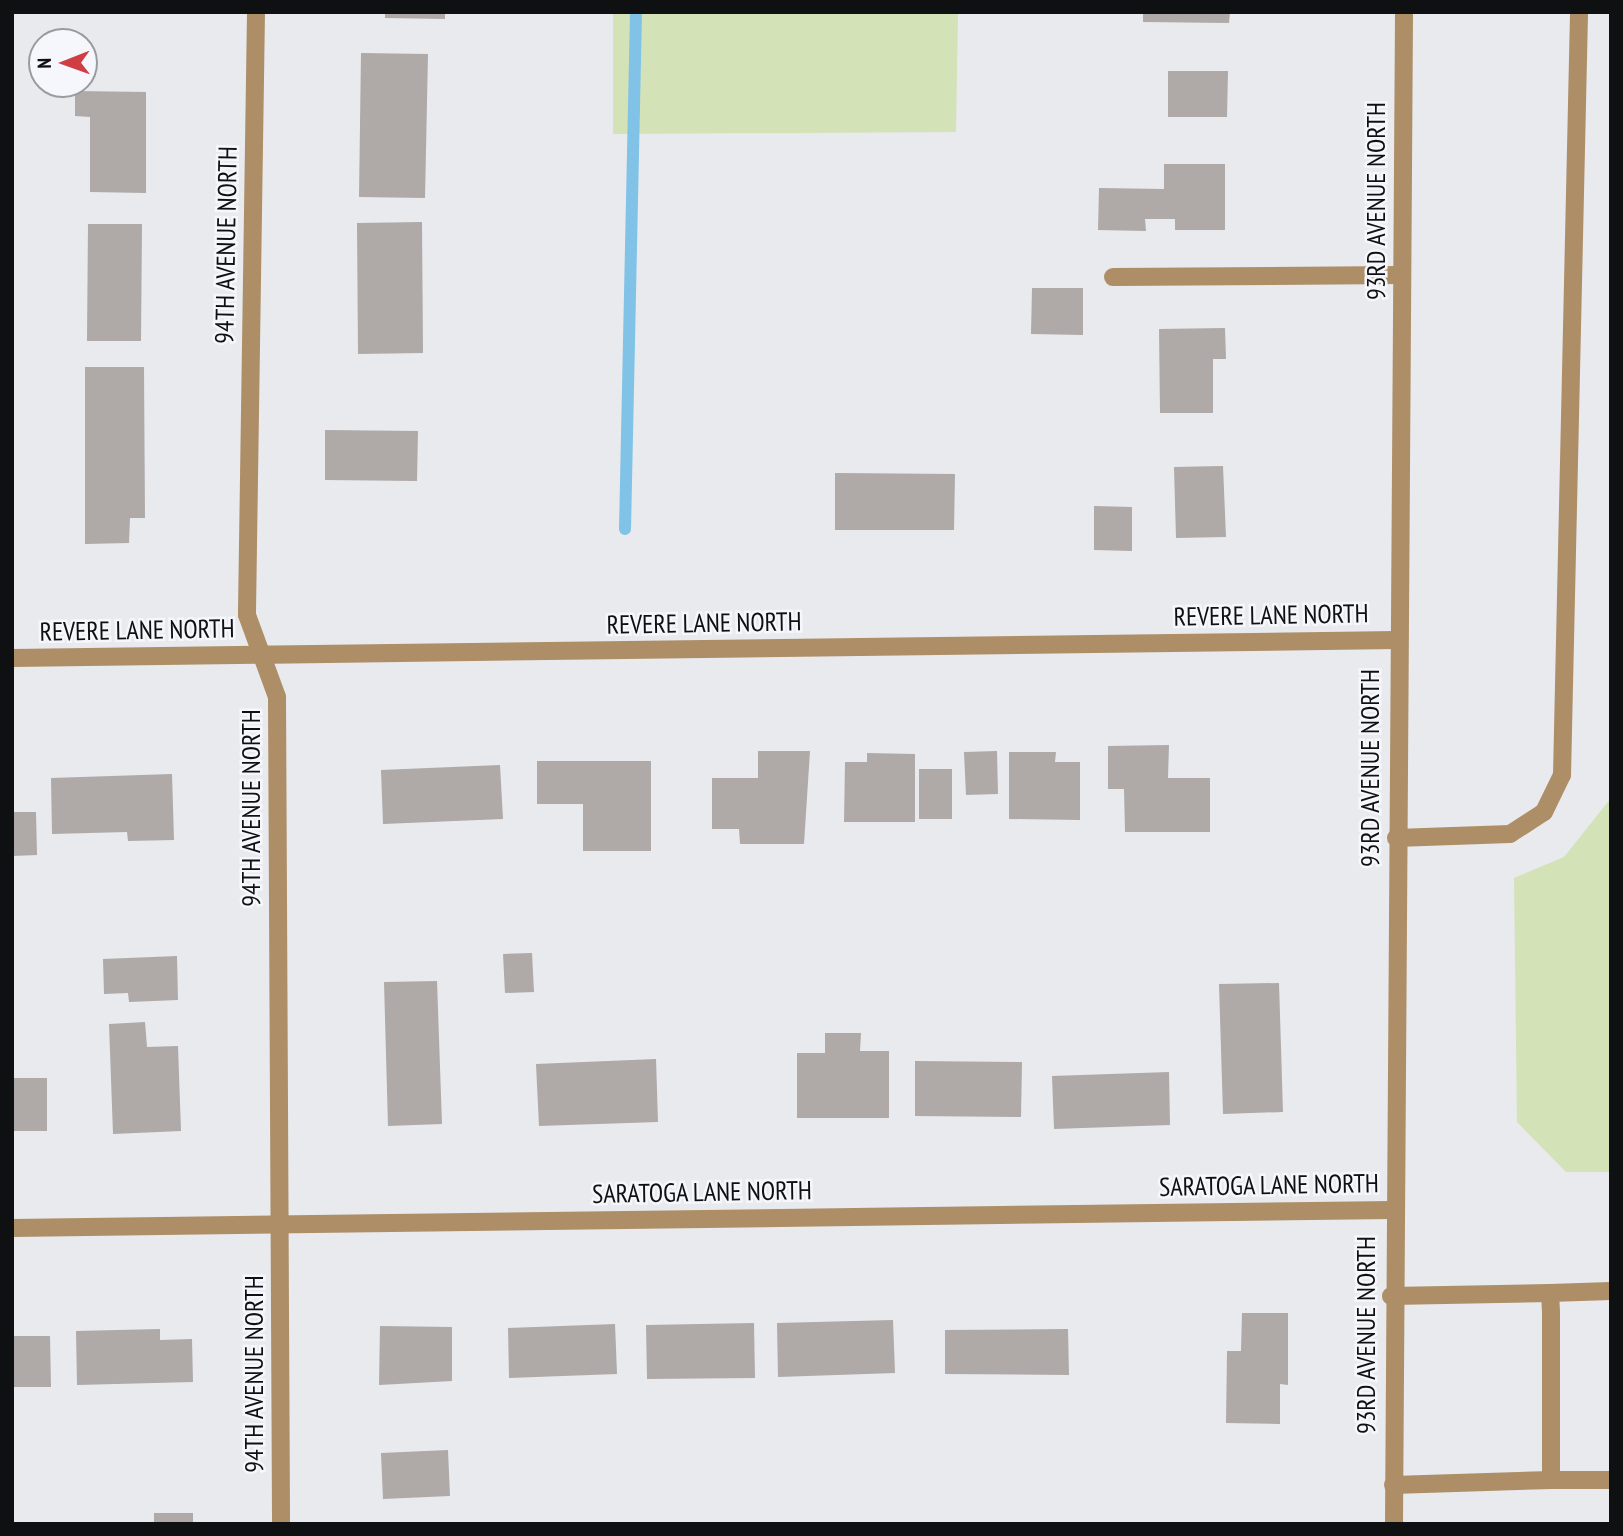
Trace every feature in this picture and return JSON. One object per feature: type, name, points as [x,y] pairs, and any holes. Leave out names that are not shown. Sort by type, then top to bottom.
[{"type":"street","name":"94TH AVENUE NORTH","points":[[256,12],[247,615],[277,696],[281,1524]]},
{"type":"street","name":"93RD AVENUE NORTH","points":[[1394,1524],[1391,1296],[1404,12]]},
{"type":"street","points":[[1396,838],[1510,834],[1544,812],[1562,775],[1579,12]]},
{"type":"street","points":[[1113,277],[1402,275]]},
{"type":"street","name":"REVERE LANE NORTH","points":[[12,658],[1397,640]]},
{"type":"street","name":"SARATOGA LANE NORTH","points":[[12,1228],[1393,1210]]},
{"type":"street","points":[[1391,1296],[1611,1291]]},
{"type":"street","points":[[1550,1293],[1551,1480]]},
{"type":"street","points":[[1393,1485],[1611,1480]]},
{"type":"green space","points":[[613,12],[958,12],[956,132],[613,134]]},
{"type":"green space","points":[[1611,798],[1611,1172],[1566,1172],[1517,1122],[1514,878],[1564,857]]},
{"type":"building","points":[[385,12],[445,12],[445,19],[385,18]]},
{"type":"building","points":[[1143,12],[1230,12],[1229,23],[1143,22]]},
{"type":"building","points":[[361,53],[428,54],[425,198],[359,197]]},
{"type":"building","points":[[1168,71],[1228,71],[1227,117],[1168,117]]},
{"type":"building","points":[[98,91],[146,92],[146,193],[90,192],[90,117],[75,116],[75,98],[98,98]]},
{"type":"building","points":[[1164,164],[1225,164],[1225,230],[1175,230],[1175,219],[1145,219],[1146,231],[1098,230],[1099,188],[1164,189]]},
{"type":"building","points":[[422,222],[423,353],[358,354],[357,223]]},
{"type":"building","points":[[88,224],[142,224],[141,341],[87,341]]},
{"type":"building","points":[[1032,288],[1083,288],[1083,335],[1031,334]]},
{"type":"building","points":[[1225,328],[1226,359],[1213,359],[1213,413],[1160,413],[1159,329]]},
{"type":"building","points":[[85,367],[144,367],[145,518],[130,518],[129,543],[85,544]]},
{"type":"building","points":[[325,430],[418,431],[417,481],[325,480]]},
{"type":"building","points":[[1223,466],[1226,537],[1176,538],[1174,467]]},
{"type":"building","points":[[835,473],[955,474],[954,530],[835,530]]},
{"type":"building","points":[[1094,506],[1132,507],[1132,551],[1094,550]]},
{"type":"building","points":[[1169,745],[1168,778],[1210,778],[1210,832],[1125,832],[1124,789],[1108,789],[1108,746]]},
{"type":"building","points":[[758,751],[810,751],[804,844],[740,844],[739,829],[712,829],[712,778],[758,778]]},
{"type":"building","points":[[997,751],[998,794],[966,795],[964,752]]},
{"type":"building","points":[[1009,752],[1056,752],[1055,762],[1080,762],[1080,820],[1009,819]]},
{"type":"building","points":[[867,753],[915,754],[915,822],[844,822],[845,762],[867,762]]},
{"type":"building","points":[[537,761],[651,761],[651,851],[583,851],[583,804],[537,804]]},
{"type":"building","points":[[500,765],[503,819],[383,824],[381,770]]},
{"type":"building","points":[[919,769],[952,769],[952,819],[919,819]]},
{"type":"building","points":[[172,774],[174,840],[128,841],[127,832],[52,834],[51,778]]},
{"type":"building","points":[[12,812],[36,812],[37,855],[12,856]]},
{"type":"building","points":[[532,953],[534,992],[505,993],[503,954]]},
{"type":"building","points":[[177,956],[178,1000],[129,1002],[128,993],[104,994],[103,959]]},
{"type":"building","points":[[437,981],[442,1124],[388,1126],[384,982]]},
{"type":"building","points":[[1279,983],[1283,1112],[1223,1114],[1219,984]]},
{"type":"building","points":[[145,1022],[147,1047],[178,1046],[181,1131],[113,1134],[109,1024]]},
{"type":"building","points":[[825,1033],[861,1033],[860,1051],[889,1051],[889,1118],[797,1118],[797,1053],[825,1053]]},
{"type":"building","points":[[656,1059],[658,1122],[539,1126],[536,1064]]},
{"type":"building","points":[[915,1061],[1022,1062],[1021,1117],[915,1116]]},
{"type":"building","points":[[1169,1072],[1170,1125],[1054,1129],[1052,1076]]},
{"type":"building","points":[[12,1078],[47,1078],[47,1131],[12,1131]]},
{"type":"building","points":[[1242,1313],[1288,1313],[1288,1385],[1280,1384],[1280,1424],[1226,1423],[1227,1351],[1241,1351]]},
{"type":"building","points":[[893,1320],[895,1373],[778,1377],[777,1323]]},
{"type":"building","points":[[754,1323],[755,1378],[647,1379],[646,1325]]},
{"type":"building","points":[[615,1324],[617,1374],[509,1378],[508,1328]]},
{"type":"building","points":[[380,1326],[452,1327],[452,1381],[379,1385]]},
{"type":"building","points":[[160,1329],[160,1340],[192,1339],[193,1382],[77,1385],[76,1331]]},
{"type":"building","points":[[1068,1329],[1069,1375],[945,1374],[945,1330]]},
{"type":"building","points":[[12,1336],[50,1336],[51,1387],[12,1387]]},
{"type":"building","points":[[448,1450],[450,1496],[383,1499],[381,1453]]},
{"type":"building","points":[[154,1513],[193,1513],[193,1524],[154,1524]]},
{"type":"waterway","points":[[625,529],[636,12]]}]
